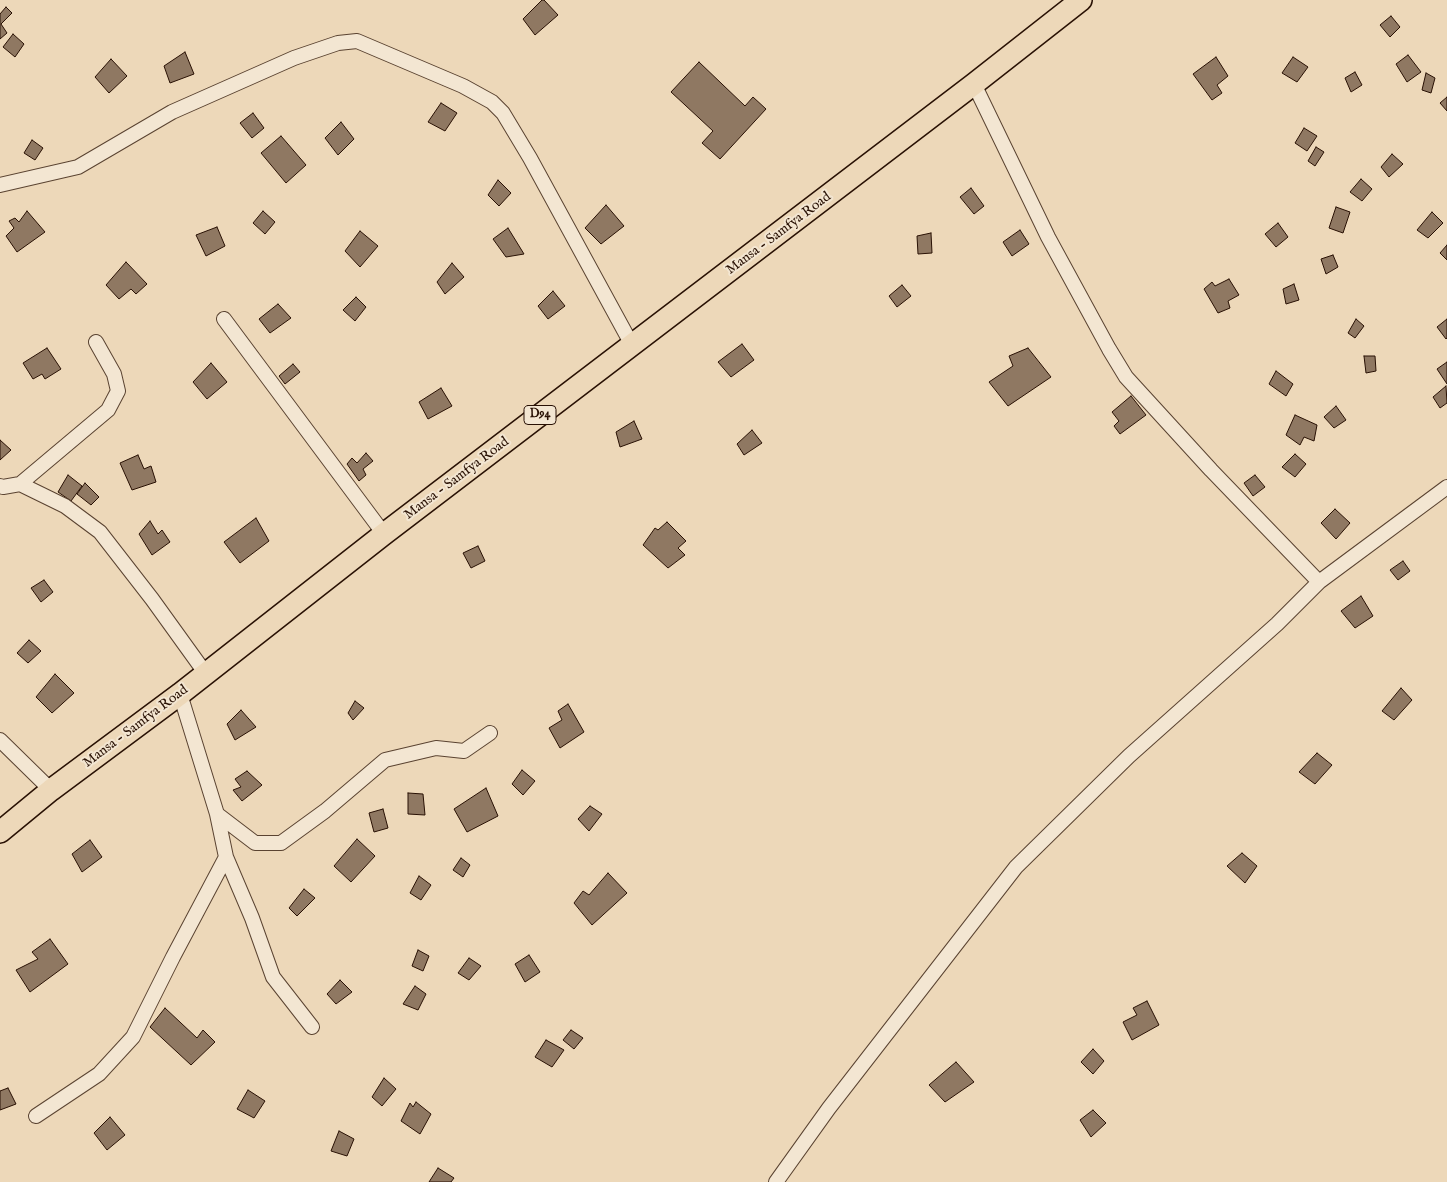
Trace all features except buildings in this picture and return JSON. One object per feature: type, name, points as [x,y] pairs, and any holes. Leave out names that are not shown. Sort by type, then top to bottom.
[{"type":"main road","name":"Mansa - Samfya Road","points":[[0,832],[51,790],[180,694],[384,534],[974,84],[1081,0]]},
{"type":"street","points":[[0,185],[78,167],[172,112],[294,58],[338,43],[357,42],[463,86],[492,102],[503,113],[530,158],[632,345]]},
{"type":"street","points":[[974,84],[1048,237],[1109,349],[1126,376],[1211,470],[1319,582]]},
{"type":"street","points":[[224,320],[384,534]]},
{"type":"street","points":[[0,486],[20,484],[108,410],[118,391],[114,374],[96,342]]},
{"type":"street","points":[[20,484],[65,506],[100,532],[152,599],[206,674]]},
{"type":"street","points":[[776,1182],[828,1108],[1016,867],[1129,756],[1277,624],[1319,582],[1447,487]]},
{"type":"street","points":[[180,694],[217,814],[226,858],[252,918],[273,977],[312,1027]]},
{"type":"street","points":[[217,814],[255,843],[281,843],[325,811],[385,760],[436,748],[464,750],[490,733]]},
{"type":"street","points":[[0,740],[51,790]]},
{"type":"street","points":[[36,1116],[98,1074],[133,1037],[226,858]]}]
